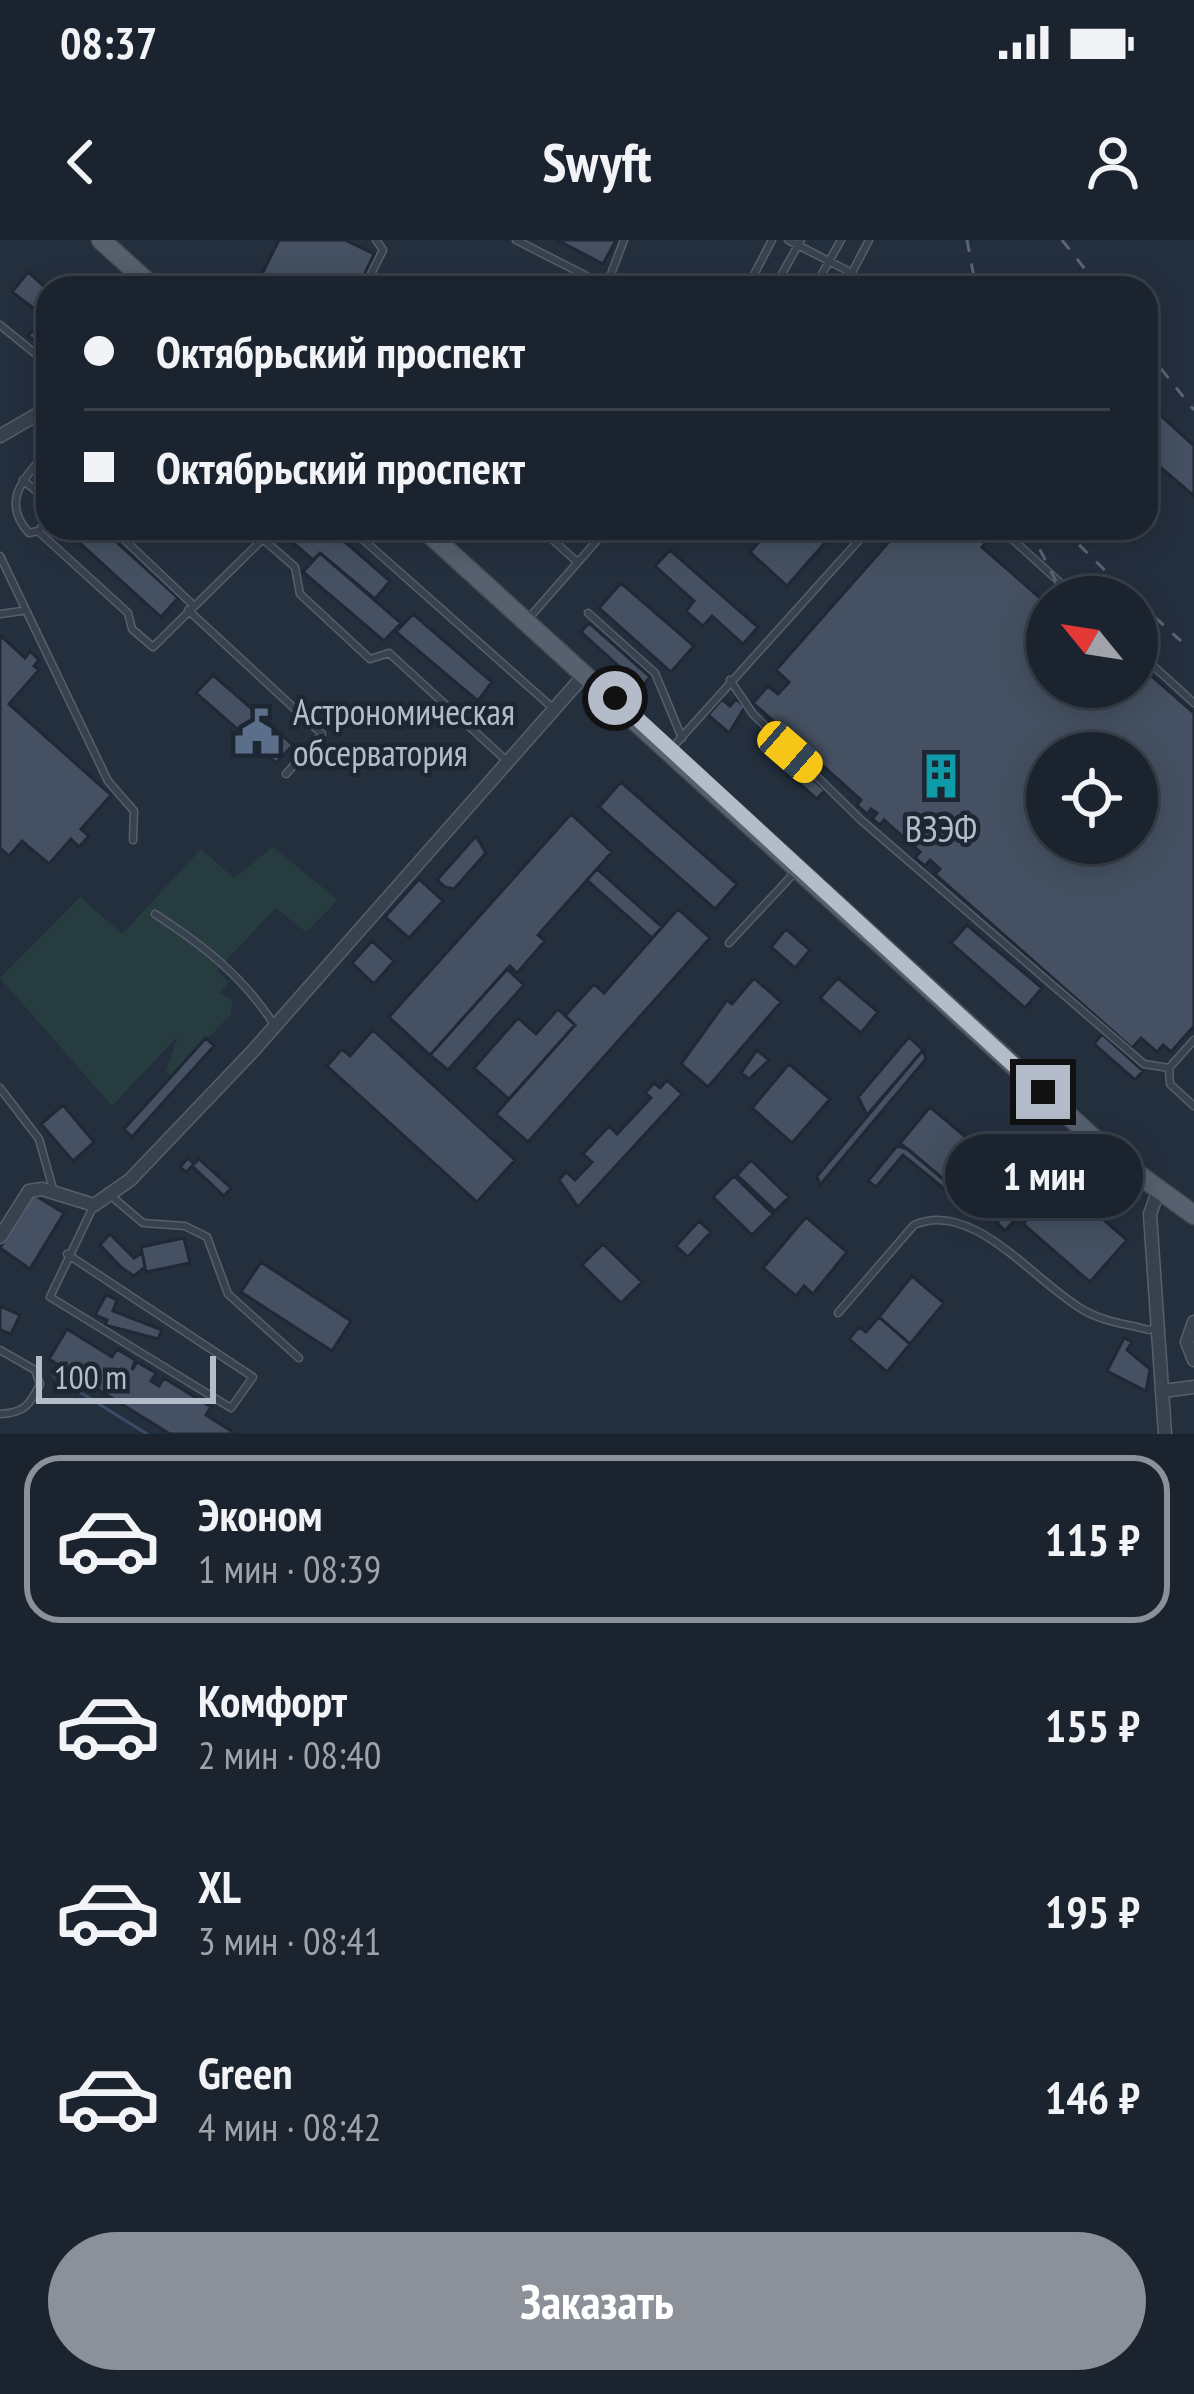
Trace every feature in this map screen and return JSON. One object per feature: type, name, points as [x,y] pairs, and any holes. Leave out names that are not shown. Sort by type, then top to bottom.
[{"type":"main road","points":[[101,240],[141,276]]},
{"type":"main road","points":[[436,540],[676,744],[800,867],[1113,1156],[1191,1211]]},
{"type":"street","points":[[0,436],[36,415]]},
{"type":"street","points":[[0,1238],[29,1191],[94,1205],[130,1180],[275,1025],[587,672]]},
{"type":"street","points":[[1158,1192],[1150,1214],[1165,1434]]},
{"type":"street","points":[[1194,1322],[1187,1342],[1194,1360]]},
{"type":"street","points":[[1163,1391],[1194,1387]]},
{"type":"lane","points":[[371,276],[383,250],[376,240]]},
{"type":"lane","points":[[516,240],[586,276]]},
{"type":"lane","points":[[611,276],[624,240]]},
{"type":"lane","points":[[753,276],[772,240]]},
{"type":"lane","points":[[788,240],[852,274],[869,240]]},
{"type":"lane","points":[[821,276],[841,240]]},
{"type":"lane","points":[[781,276],[799,243]]},
{"type":"lane","points":[[0,325],[36,354]]},
{"type":"lane","points":[[36,465],[13,503],[16,519],[29,533],[36,531]]},
{"type":"lane","points":[[23,480],[36,491]]},
{"type":"lane","points":[[48,540],[128,613],[132,629],[153,647],[264,540],[295,567],[300,594],[370,659],[388,653],[508,762]]},
{"type":"lane","points":[[124,540],[322,734],[286,773]]},
{"type":"lane","points":[[364,540],[554,709]]},
{"type":"lane","points":[[553,540],[575,560]]},
{"type":"lane","points":[[526,620],[596,540]]},
{"type":"lane","points":[[676,744],[859,540]]},
{"type":"lane","points":[[1013,540],[1053,576]]},
{"type":"lane","points":[[0,556],[22,611],[108,781],[134,811],[133,840]]},
{"type":"lane","points":[[0,614],[22,611]]},
{"type":"lane","points":[[588,613],[655,673],[676,744]]},
{"type":"lane","points":[[1158,670],[1194,703]]},
{"type":"lane","points":[[730,680],[753,714],[876,833],[1144,1064],[1168,1068]]},
{"type":"lane","points":[[729,943],[800,867]]},
{"type":"lane","points":[[155,914],[207,947],[250,986],[275,1025]]},
{"type":"lane","points":[[1168,1068],[1194,1040]]},
{"type":"lane","points":[[1168,1068],[1170,1084],[1194,1106]]},
{"type":"lane","points":[[1184,1096],[1194,1087]]},
{"type":"lane","points":[[0,1088],[39,1139],[54,1193]]},
{"type":"lane","points":[[110,1194],[143,1223],[185,1226],[207,1237],[228,1294],[299,1358]]},
{"type":"lane","points":[[67,1254],[253,1377],[232,1408],[50,1297],[67,1254],[94,1205]]},
{"type":"lane","points":[[838,1313],[914,1225],[931,1217],[968,1226],[1088,1313],[1149,1330],[1161,1326]]},
{"type":"lane","points":[[0,1350],[35,1370],[40,1384],[31,1404],[17,1413],[0,1414]]},
{"type":"green space","points":[[273,847],[338,900],[306,932],[276,908],[216,971],[229,982],[219,993],[232,1000],[231,1014],[172,1076],[166,1071],[178,1036],[112,1106],[0,978],[80,897],[122,934],[201,849],[234,878]]},
{"type":"building","points":[[279,240],[345,240],[374,254],[364,276],[261,276]]},
{"type":"building","points":[[557,240],[616,240],[603,264]]},
{"type":"building","points":[[28,272],[36,279],[36,310],[12,292]]},
{"type":"building","points":[[1158,413],[1194,446],[1194,496],[1158,465]]},
{"type":"building","points":[[76,540],[114,540],[178,598],[161,617]]},
{"type":"building","points":[[290,540],[343,540],[390,581],[375,599],[320,553],[313,560]]},
{"type":"building","points":[[760,540],[827,540],[787,586],[750,552]]},
{"type":"building","name":"ВЗЭФ","points":[[890,540],[988,540],[982,547],[1026,586],[1026,708],[1158,708],[1158,681],[1194,713],[1194,1026],[1171,1052],[1163,1045],[1157,1052],[1141,1038],[1132,1048],[935,874],[940,869],[930,860],[925,866],[915,858],[920,852],[884,820],[880,825],[872,819],[877,813],[871,809],[867,814],[857,805],[861,800],[753,703],[768,686],[778,694],[789,682],[776,670]]},
{"type":"building","points":[[670,550],[758,627],[743,644],[712,616],[703,626],[686,611],[694,601],[655,566]]},
{"type":"building","points":[[320,553],[401,623],[384,641],[303,572]]},
{"type":"building","points":[[621,583],[694,646],[671,672],[599,608]]},
{"type":"building","points":[[413,614],[492,682],[478,701],[396,632]]},
{"type":"building","points":[[589,623],[650,677],[642,687],[633,679],[626,686],[618,678],[624,671],[581,632]]},
{"type":"building","points":[[0,635],[25,658],[30,651],[39,660],[34,666],[39,670],[9,704],[111,795],[81,829],[89,836],[79,847],[71,839],[49,864],[22,841],[9,856],[0,848]]},
{"type":"building","points":[[213,675],[293,745],[276,763],[196,693]]},
{"type":"building","points":[[722,699],[730,706],[736,699],[745,707],[729,733],[708,715]]},
{"type":"building","points":[[791,760],[825,790],[817,799],[783,769]]},
{"type":"building","points":[[621,782],[737,884],[715,909],[599,807]]},
{"type":"building","points":[[571,814],[612,852],[538,935],[545,941],[517,973],[510,966],[430,1055],[389,1017]]},
{"type":"building","points":[[476,836],[486,853],[454,889],[445,887],[437,880]]},
{"type":"building","points":[[597,869],[662,927],[652,938],[587,880]]},
{"type":"building","points":[[419,879],[443,901],[409,938],[385,917]]},
{"type":"building","points":[[678,909],[710,938],[528,1142],[496,1114],[575,1025],[565,1016],[594,984],[604,993]]},
{"type":"building","points":[[967,925],[1042,988],[1025,1008],[951,943]]},
{"type":"building","points":[[786,929],[810,950],[795,968],[771,947]]},
{"type":"building","points":[[372,941],[394,961],[374,984],[352,963]]},
{"type":"building","points":[[507,969],[524,985],[448,1070],[430,1055]]},
{"type":"building","points":[[754,978],[781,1002],[708,1087],[681,1064],[727,1000],[732,1004]]},
{"type":"building","points":[[838,978],[878,1012],[861,1033],[820,998]]},
{"type":"building","points":[[558,1009],[575,1025],[509,1099],[474,1068],[518,1018],[536,1034]]},
{"type":"building","points":[[373,1030],[515,1160],[477,1202],[327,1066],[342,1049],[350,1056]]},
{"type":"building","points":[[1102,1034],[1143,1071],[1135,1080],[1094,1044]]},
{"type":"building","points":[[909,1037],[923,1050],[867,1115],[858,1097]]},
{"type":"building","points":[[206,1038],[214,1046],[132,1137],[124,1129]]},
{"type":"building","points":[[757,1050],[769,1060],[749,1079],[741,1073]]},
{"type":"building","points":[[923,1050],[926,1059],[820,1185],[817,1176]]},
{"type":"building","points":[[789,1064],[830,1099],[792,1143],[752,1108]]},
{"type":"building","points":[[667,1080],[682,1094],[578,1207],[559,1180],[566,1172],[575,1180],[592,1162],[583,1154],[609,1126],[617,1134],[651,1098],[645,1093],[654,1083],[660,1088]]},
{"type":"building","points":[[63,1105],[94,1142],[73,1161],[41,1124]]},
{"type":"building","points":[[930,1107],[998,1164],[968,1200],[900,1143]]},
{"type":"building","points":[[897,1146],[908,1149],[968,1200],[964,1205],[903,1155],[876,1187],[868,1181]]},
{"type":"building","points":[[188,1158],[194,1164],[199,1159],[231,1188],[224,1196],[192,1166],[186,1172],[180,1167]]},
{"type":"building","points":[[751,1160],[789,1197],[775,1211],[737,1175]]},
{"type":"building","points":[[1044,1169],[1053,1176],[1005,1231],[997,1223]]},
{"type":"building","points":[[734,1176],[773,1214],[752,1235],[713,1197]]},
{"type":"building","points":[[1060,1182],[1127,1240],[1090,1282],[1023,1224]]},
{"type":"building","points":[[33,1194],[64,1213],[30,1269],[0,1248]]},
{"type":"building","points":[[806,1217],[847,1252],[813,1294],[804,1286],[796,1296],[763,1268]]},
{"type":"building","points":[[699,1221],[711,1232],[688,1257],[676,1246]]},
{"type":"building","points":[[110,1234],[134,1258],[142,1253],[145,1267],[134,1276],[100,1245]]},
{"type":"building","points":[[184,1238],[190,1263],[146,1272],[141,1247]]},
{"type":"building","points":[[603,1244],[642,1282],[621,1303],[582,1265]]},
{"type":"building","points":[[261,1262],[351,1321],[332,1351],[241,1292]]},
{"type":"building","points":[[912,1276],[944,1303],[910,1344],[879,1317]]},
{"type":"building","points":[[106,1295],[117,1300],[113,1311],[162,1330],[158,1339],[105,1325],[107,1320],[95,1315]]},
{"type":"building","points":[[0,1306],[20,1315],[11,1334],[0,1330]]},
{"type":"building","points":[[879,1317],[910,1344],[887,1372],[849,1339],[859,1327],[866,1332]]},
{"type":"building","points":[[67,1329],[112,1357],[117,1349],[135,1360],[132,1370],[137,1362],[156,1373],[151,1381],[159,1386],[164,1378],[211,1407],[206,1415],[236,1434],[170,1434],[49,1359]]},
{"type":"building","points":[[1124,1338],[1132,1342],[1127,1350],[1150,1369],[1146,1391],[1107,1371]]},
{"type":"waterway","points":[[54,1376],[147,1434]]},
{"type":"railway","points":[[967,240],[974,276]]},
{"type":"railway","points":[[1062,240],[1090,276]]},
{"type":"railway","points":[[1158,365],[1194,410]]},
{"type":"railway","points":[[1035,540],[1053,576]]},
{"type":"railway","points":[[1074,540],[1111,576]]},
{"type":"railway","points":[[1158,620],[1181,641]]},
{"type":"place","name":"Aстрономическая обсерватория","points":[[257,732]]},
{"type":"place","name":"ВЗЭФ","points":[[941,776]]},
{"type":"route","points":[[615,698],[1043,1092]]}]
